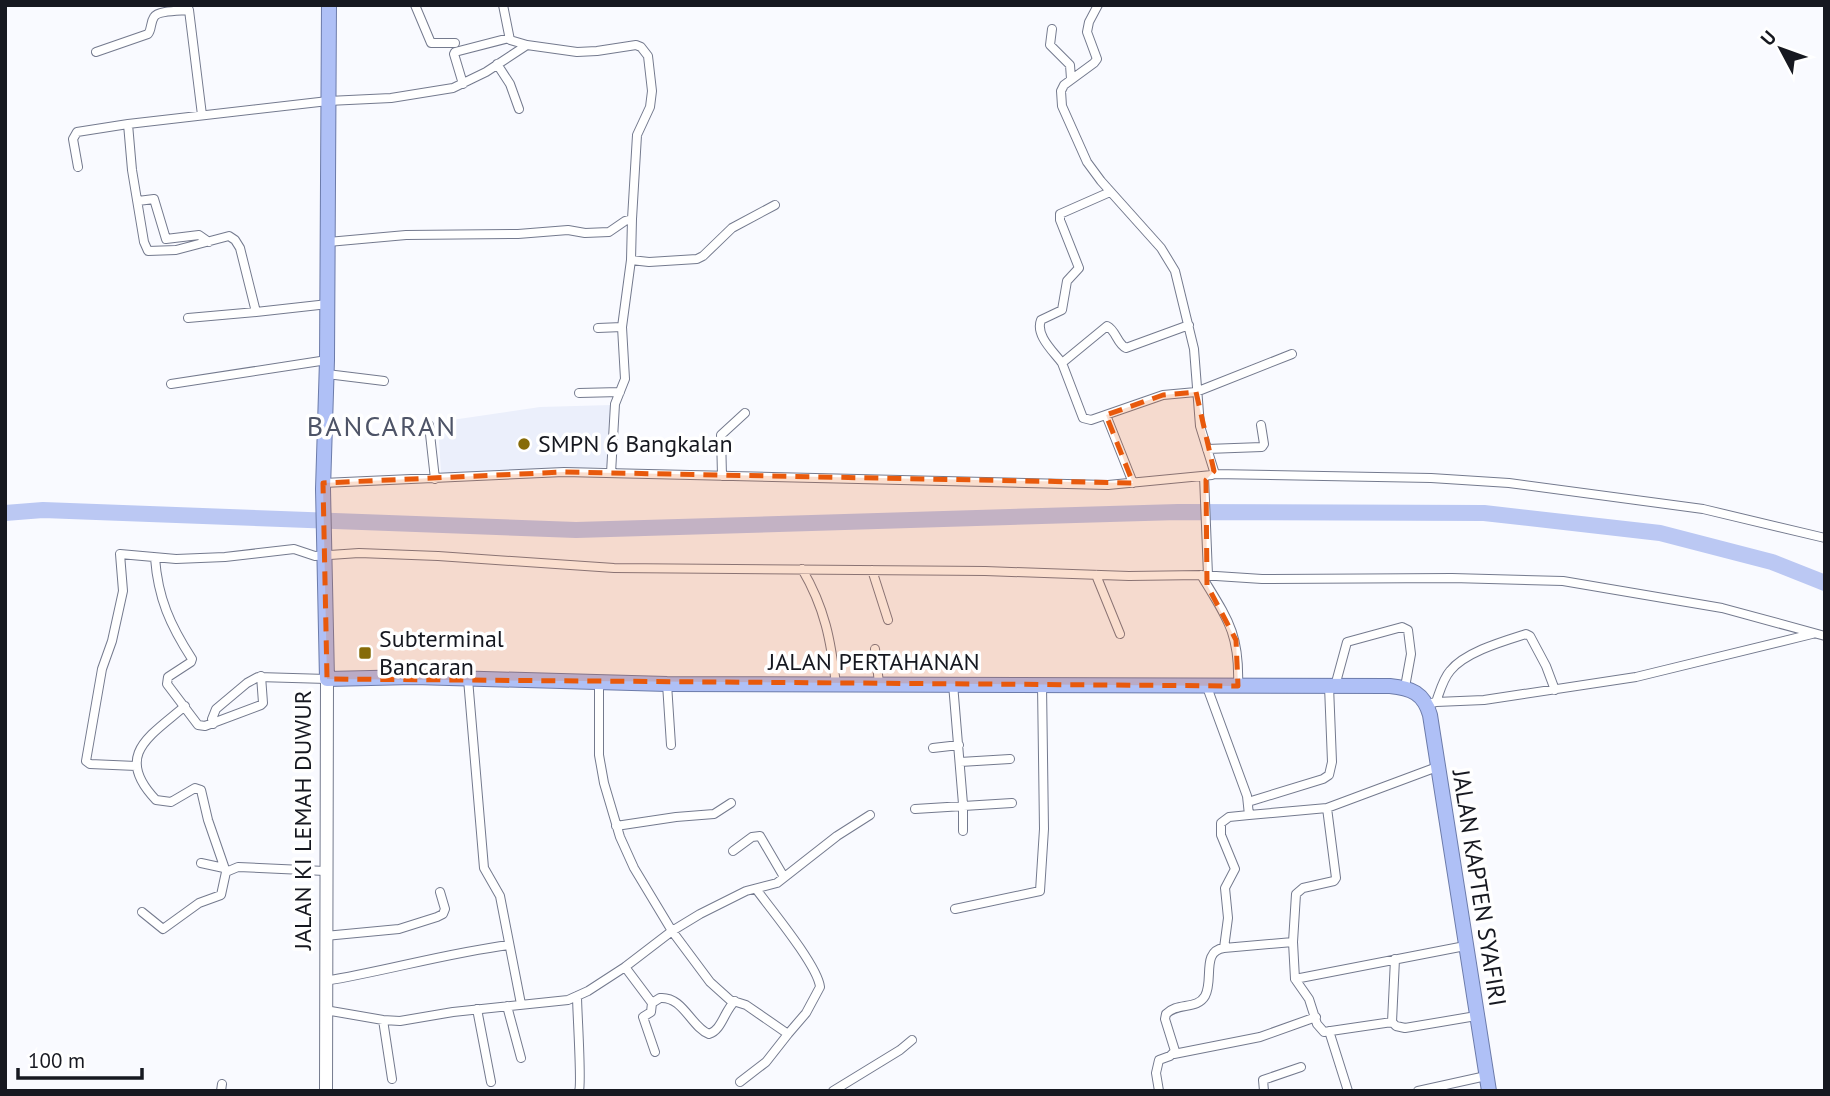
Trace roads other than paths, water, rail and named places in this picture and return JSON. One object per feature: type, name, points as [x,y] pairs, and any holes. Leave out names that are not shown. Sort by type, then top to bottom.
[{"type":"highway","name":"JALAN KI LEMAH DUWUR","points":[[327,678],[323,486],[328,304],[330,5]]},
{"type":"highway","name":"JALAN PERTAHANAN","points":[[327,678],[667,684],[1405,687],[1427,700]]},
{"type":"highway","name":"JALAN KAPTEN SYAFIRI","points":[[1427,700],[1488,1084]]},
{"type":"main road","name":"JALAN KI LEMAH DUWUR","points":[[326,1091],[327,678]]},
{"type":"street","points":[[415,5],[431,43],[455,43]]},
{"type":"street","points":[[503,5],[509,38],[515,43],[577,52],[636,45],[648,56],[652,91],[650,107],[637,135],[631,260],[622,327],[625,379],[615,404],[611,474]]},
{"type":"street","points":[[1098,5],[1087,32],[1097,59],[1060,91],[1062,106],[1080,150],[1110,192],[1161,248],[1175,271],[1195,358],[1200,426],[1207,449],[1208,528],[1204,575],[1231,626],[1239,662],[1238,686]]},
{"type":"street","points":[[96,52],[148,34],[157,14],[189,8],[202,115]]},
{"type":"street","points":[[1052,29],[1050,45],[1070,65],[1071,79]]},
{"type":"street","points":[[463,84],[455,52],[509,38]]},
{"type":"street","points":[[78,167],[73,139],[76,132],[202,115],[328,101],[391,98],[439,91],[463,84],[486,72],[527,45]]},
{"type":"street","points":[[497,64],[510,83],[519,109]]},
{"type":"street","points":[[128,124],[144,242],[148,251],[176,250],[229,236],[237,243],[256,312]]},
{"type":"street","points":[[1110,192],[1060,214],[1079,268],[1067,281],[1062,310],[1041,320],[1039,328],[1043,338],[1062,363],[1083,418],[1106,415],[1163,395],[1196,392],[1292,354]]},
{"type":"street","points":[[138,201],[154,199],[166,239],[199,235],[209,242]]},
{"type":"street","points":[[631,260],[649,262],[697,259],[704,256],[732,228],[775,205]]},
{"type":"street","points":[[328,242],[406,235],[518,234],[568,230],[585,233],[609,232],[625,220],[632,219]]},
{"type":"street","points":[[188,318],[328,304]]},
{"type":"street","points":[[1062,363],[1107,327],[1111,328],[1126,348],[1189,325]]},
{"type":"street","points":[[598,328],[622,327]]},
{"type":"street","points":[[171,384],[327,367],[384,381]]},
{"type":"street","points":[[579,393],[620,392]]},
{"type":"street","points":[[722,476],[721,435],[745,413]]},
{"type":"street","points":[[1106,415],[1133,483]]},
{"type":"street","points":[[429,425],[435,479]]},
{"type":"street","points":[[1207,449],[1262,447],[1264,444],[1261,425]]},
{"type":"street","points":[[323,486],[564,472],[1108,485],[1209,475],[1431,478],[1508,483],[1703,509],[1825,538]]},
{"type":"street","points":[[136,766],[90,764],[86,761],[102,669],[112,641],[123,591],[120,554],[155,558],[225,557],[293,549],[315,556],[324,553],[372,554],[614,568],[1204,575],[1262,579],[1452,578],[1563,581],[1722,608],[1825,636]]},
{"type":"street","points":[[155,558],[159,589],[169,621],[192,659],[167,680],[202,727],[261,705],[261,676]]},
{"type":"street","points":[[802,569],[817,595],[825,620],[836,685]]},
{"type":"street","points":[[872,570],[888,620]]},
{"type":"street","points":[[1096,575],[1120,634]]},
{"type":"street","points":[[1248,802],[1329,775],[1332,762],[1332,686],[1348,642],[1402,627],[1408,630],[1411,648],[1405,687]]},
{"type":"street","points":[[1427,700],[1485,700],[1636,677],[1813,633]]},
{"type":"street","points":[[1427,700],[1452,668],[1461,661],[1484,649],[1526,634],[1530,636],[1546,666],[1555,690]]},
{"type":"street","points":[[875,649],[879,683]]},
{"type":"street","points":[[213,724],[216,709],[247,683],[261,676],[327,678]]},
{"type":"street","points":[[468,679],[484,868],[498,890],[521,1004]]},
{"type":"street","points":[[599,683],[600,755],[604,782],[617,826],[634,868],[672,931],[703,974],[724,996],[747,1005],[788,1034]]},
{"type":"street","points":[[667,684],[671,745]]},
{"type":"street","points":[[953,684],[963,831]]},
{"type":"street","points":[[955,909],[1040,891],[1044,829],[1042,685]]},
{"type":"street","points":[[1207,687],[1248,802],[1249,815]]},
{"type":"street","points":[[142,912],[163,929],[199,903],[221,895],[225,870],[201,790],[195,788],[172,802],[156,800],[145,786],[136,766],[136,756],[146,739],[185,706]]},
{"type":"street","points":[[933,748],[958,745]]},
{"type":"street","points":[[960,762],[1010,759]]},
{"type":"street","points":[[1224,948],[1228,918],[1225,888],[1235,869],[1220,828],[1225,818],[1327,808],[1437,768]]},
{"type":"street","points":[[617,826],[714,814],[731,803]]},
{"type":"street","points":[[915,808],[1012,803]]},
{"type":"street","points":[[1327,808],[1336,878],[1303,888],[1296,894],[1293,942],[1295,979],[1309,999],[1320,1028],[1324,1032],[1392,1023],[1405,1028],[1476,1016]]},
{"type":"street","points":[[325,1010],[383,1020],[426,1018],[477,1009],[568,1000],[625,967],[672,931],[721,903],[756,888],[773,885],[837,836],[870,815]]},
{"type":"street","points":[[733,851],[752,836],[760,836],[784,877]]},
{"type":"street","points":[[201,863],[225,870],[238,867],[326,871]]},
{"type":"street","points":[[740,1082],[766,1062],[806,1013],[820,987],[820,982],[756,888]]},
{"type":"street","points":[[325,936],[398,929],[437,917],[443,914],[445,909],[440,892]]},
{"type":"street","points":[[1174,1054],[1175,1046],[1165,1019],[1166,1014],[1174,1007],[1201,1001],[1207,990],[1211,956],[1217,949],[1293,942]]},
{"type":"street","points":[[325,981],[509,944]]},
{"type":"street","points":[[1295,979],[1465,946]]},
{"type":"street","points":[[1392,1023],[1395,958]]},
{"type":"street","points":[[625,967],[652,1003],[651,1012],[643,1019],[655,1052]]},
{"type":"street","points":[[577,996],[582,1085],[579,1091]]},
{"type":"street","points":[[652,1003],[660,998],[669,999],[687,1012],[699,1029],[709,1034],[718,1028],[726,1010],[735,1001]]},
{"type":"street","points":[[507,1006],[521,1058]]},
{"type":"street","points":[[477,1009],[491,1082]]},
{"type":"street","points":[[1159,1091],[1156,1065],[1159,1060],[1174,1054],[1260,1037],[1315,1017]]},
{"type":"street","points":[[383,1020],[392,1079]]},
{"type":"street","points":[[1328,1031],[1348,1091]]},
{"type":"street","points":[[833,1091],[912,1040]]},
{"type":"street","points":[[1264,1091],[1263,1080],[1301,1067]]},
{"type":"street","points":[[1418,1091],[1488,1084]]},
{"type":"waterway","points":[[5,513],[43,510],[576,530],[1178,512],[1484,513],[1660,533],[1772,562],[1825,583]]},
{"type":"place","name":"SMPN 6 Bangkalan","points":[[524,444]]},
{"type":"place","name":"Subterminal Bancaran","points":[[365,653]]},
{"type":"district","name":"BANCARAN","points":[[382,426]]}]
